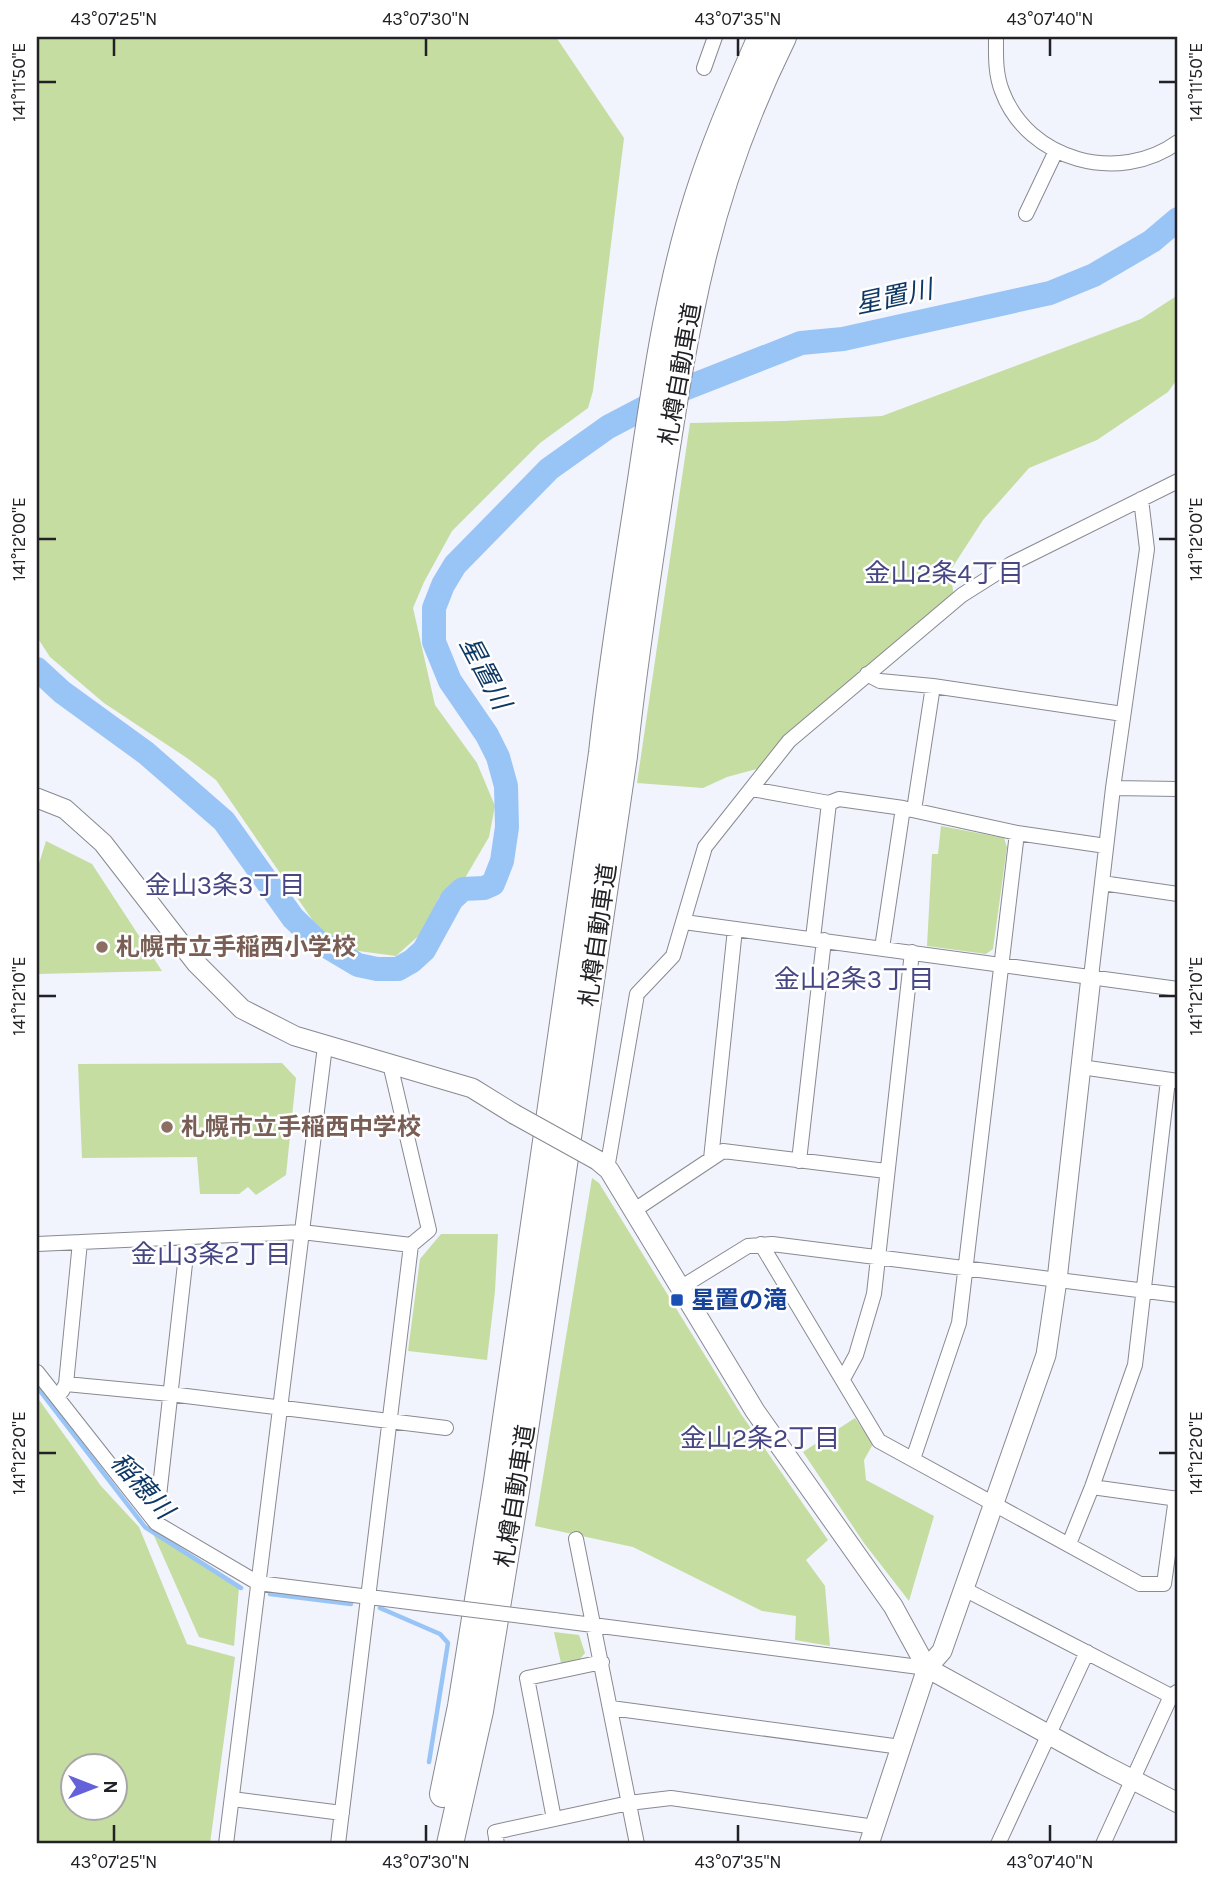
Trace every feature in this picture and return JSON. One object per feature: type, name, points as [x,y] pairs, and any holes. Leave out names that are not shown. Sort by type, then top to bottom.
[{"type":"highway","name":"札樽自動車道","points":[[709,196],[728,114],[761,37]]},
{"type":"highway","name":"札樽自動車道","points":[[433,1844],[461,1706],[497,1481],[602,753],[620,683],[659,364],[680,265],[709,196],[747,122],[783,37]]},
{"type":"highway","name":"札樽自動車道","points":[[450,1844],[480,1711],[516,1491],[624,756],[620,683]]},
{"type":"street","points":[[704,68],[715,37]]},
{"type":"street","points":[[996,37],[996,65],[1002,90],[1016,116],[1046,146],[1066,157],[1107,164],[1144,160],[1178,142]]},
{"type":"street","points":[[1026,214],[1056,151]]},
{"type":"street","points":[[602,1165],[637,994],[673,956],[705,847],[789,741],[962,595],[1011,564],[1178,481]]},
{"type":"street","points":[[497,1844],[495,1832],[629,1803],[671,1798],[872,1836],[928,1668],[942,1651],[1046,1354],[1058,1279],[1112,788],[1147,549],[1141,499]]},
{"type":"street","points":[[867,674],[880,681],[1123,714]]},
{"type":"street","points":[[882,948],[933,687]]},
{"type":"street","points":[[1112,788],[1178,789]]},
{"type":"street","points":[[752,789],[829,803],[839,799],[909,809],[1017,833],[1106,846]]},
{"type":"street","points":[[37,798],[65,809],[103,843],[196,963],[242,1009],[295,1036],[472,1088],[602,1165],[755,1411],[893,1606],[928,1668]]},
{"type":"street","points":[[799,1161],[829,803]]},
{"type":"street","points":[[913,1459],[959,1323],[1017,833]]},
{"type":"street","points":[[1101,883],[1178,894]]},
{"type":"street","points":[[684,922],[1178,989]]},
{"type":"street","points":[[710,1159],[734,929]]},
{"type":"street","points":[[843,1379],[856,1355],[874,1294],[912,952]]},
{"type":"street","points":[[226,1844],[325,1046]]},
{"type":"street","points":[[338,1844],[411,1245],[429,1230],[390,1064]]},
{"type":"street","points":[[1069,1544],[1135,1365],[1173,1080],[1081,1067]]},
{"type":"street","points":[[633,1211],[723,1151],[886,1171]]},
{"type":"street","points":[[37,1244],[302,1232],[411,1245]]},
{"type":"street","points":[[156,1523],[188,1237]]},
{"type":"street","points":[[58,1399],[66,1384],[80,1242]]},
{"type":"street","points":[[680,1288],[748,1246],[761,1244],[1178,1295]]},
{"type":"street","points":[[761,1244],[879,1441],[1140,1584],[1164,1584],[1177,1499],[1092,1487]]},
{"type":"street","points":[[37,1372],[156,1523],[258,1583],[928,1668],[1178,1803]]},
{"type":"street","points":[[66,1384],[446,1428]]},
{"type":"street","points":[[576,1539],[637,1844]]},
{"type":"street","points":[[964,1589],[1087,1652],[1175,1693],[1131,1779],[1103,1844]]},
{"type":"street","points":[[998,1844],[1087,1652]]},
{"type":"street","points":[[554,1819],[527,1678],[602,1662]]},
{"type":"street","points":[[611,1708],[901,1747]]},
{"type":"street","points":[[232,1799],[342,1813]]},
{"type":"green space","points":[[37,37],[556,37],[624,138],[593,391],[588,408],[540,443],[452,531],[413,608],[435,705],[477,763],[495,806],[489,837],[465,878],[439,897],[424,931],[396,956],[351,950],[318,928],[216,780],[104,703],[50,657],[37,637]]},
{"type":"green space","points":[[1178,295],[1178,378],[1168,392],[1097,440],[1029,468],[983,520],[950,571],[954,597],[764,767],[727,777],[703,788],[637,783],[690,423],[882,416],[1141,319]]},
{"type":"green space","points":[[941,826],[1004,838],[1007,847],[993,949],[986,954],[927,946],[932,854],[938,854]]},
{"type":"green space","points":[[46,841],[92,864],[162,971],[37,974],[37,870]]},
{"type":"green space","points":[[282,1063],[296,1078],[286,1175],[256,1195],[248,1187],[239,1194],[200,1194],[197,1157],[82,1158],[78,1064]]},
{"type":"green space","points":[[592,1178],[599,1183],[741,1414],[828,1540],[806,1560],[825,1586],[830,1646],[795,1640],[796,1616],[762,1611],[633,1547],[535,1526]]},
{"type":"green space","points":[[441,1234],[498,1234],[487,1360],[408,1351],[420,1259]]},
{"type":"green space","points":[[37,1397],[101,1486],[139,1527],[187,1644],[235,1657],[210,1844],[37,1844]]},
{"type":"green space","points":[[855,1418],[873,1444],[864,1460],[866,1480],[934,1516],[909,1601],[864,1543],[803,1452]]},
{"type":"green space","points":[[151,1529],[239,1588],[234,1646],[199,1637]]},
{"type":"green space","points":[[554,1632],[579,1635],[585,1653],[580,1659],[561,1663]]},
{"type":"waterway","name":"星置川","points":[[37,669],[62,692],[146,753],[224,821],[293,918],[316,940],[358,965],[398,969],[424,950],[452,899],[463,889],[484,888],[493,884],[502,861],[507,827],[506,786],[498,757],[487,735],[450,681],[434,642],[434,608],[455,565],[549,469],[608,427],[671,394],[801,343],[843,339],[1050,293],[1094,275],[1152,241],[1178,219]]},
{"type":"waterway","name":"稲穂川","points":[[37,1387],[145,1527],[241,1588]]},
{"type":"waterway","name":"稲穂川","points":[[270,1594],[351,1604]]},
{"type":"waterway","name":"稲穂川","points":[[380,1608],[440,1634],[448,1643],[429,1762]]},
{"type":"place","name":"札幌市立手稲西小学校","points":[[102,947]]},
{"type":"place","name":"札幌市立手稲西中学校","points":[[167,1127]]},
{"type":"place","name":"星置の滝","points":[[677,1300]]},
{"type":"district","name":"金山2条4丁目","points":[[944,573]]},
{"type":"district","name":"金山3条3丁目","points":[[225,885]]},
{"type":"district","name":"金山2条3丁目","points":[[854,979]]},
{"type":"district","name":"金山3条2丁目","points":[[211,1254]]},
{"type":"district","name":"金山2条2丁目","points":[[760,1438]]}]
